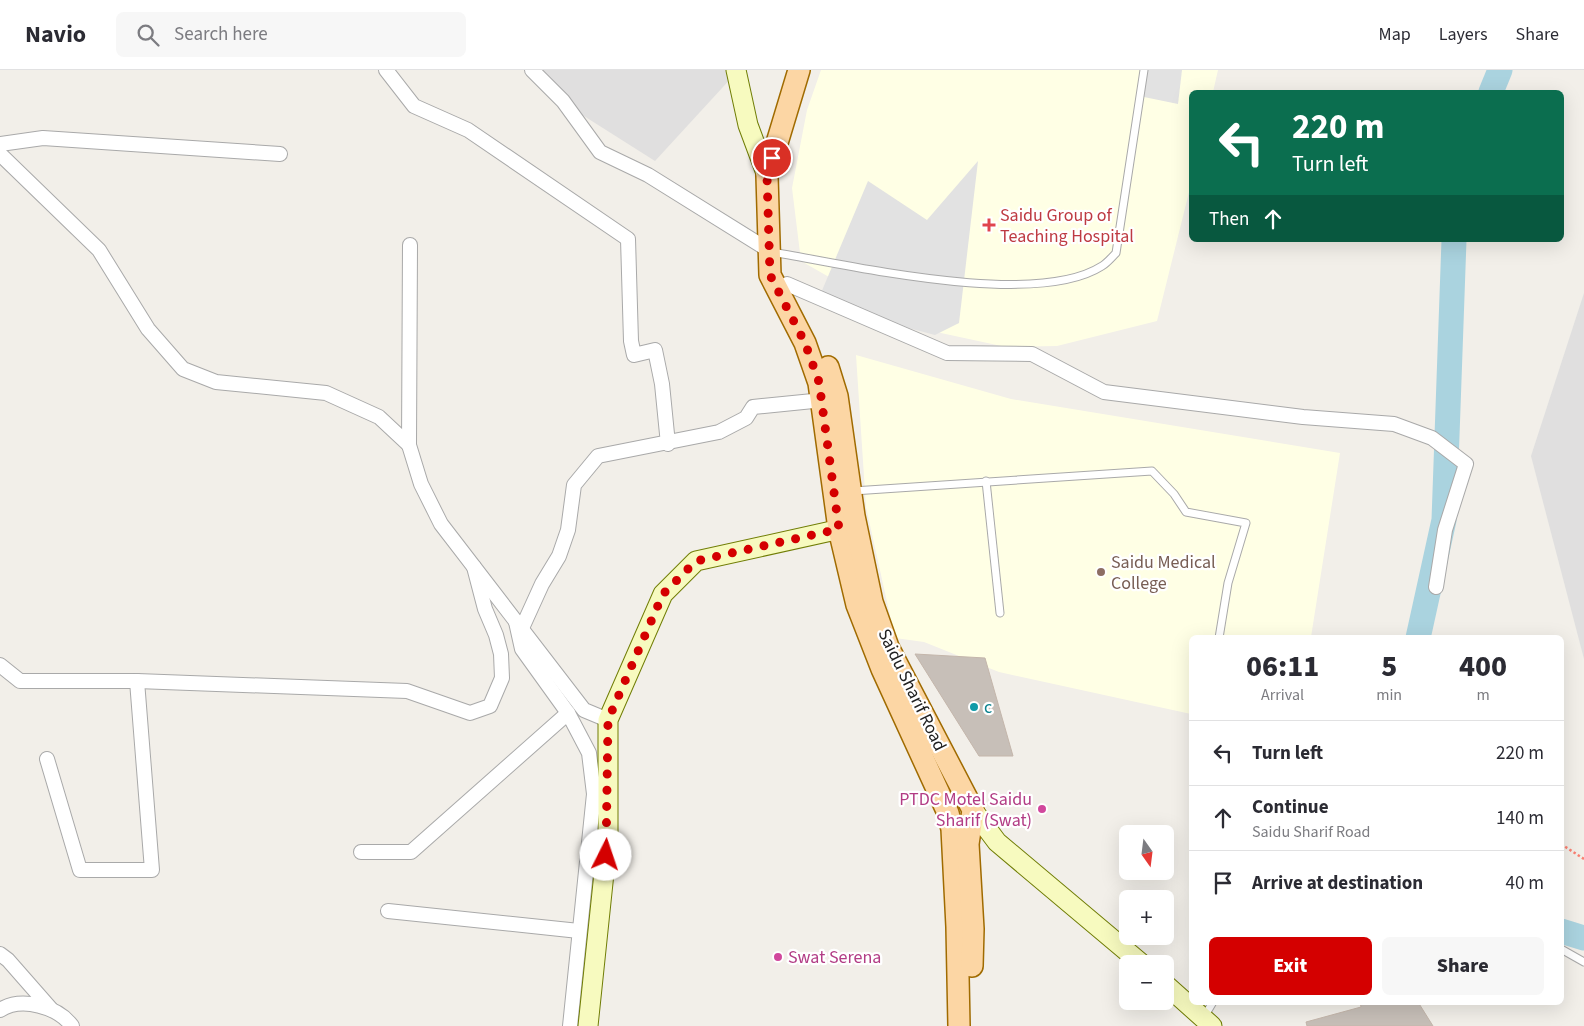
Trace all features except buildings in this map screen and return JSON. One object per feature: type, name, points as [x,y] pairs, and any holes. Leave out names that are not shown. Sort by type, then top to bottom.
[{"type":"main road","points":[[799,70],[767,176],[770,275],[805,343],[819,382],[847,528],[857,605],[889,666],[952,828],[959,1026]]},
{"type":"main road","points":[[770,252],[814,331],[835,387],[850,491],[847,528]]},
{"type":"main road","name":"Saidu Sharif Road","points":[[889,666],[973,810]]},
{"type":"main road","points":[[972,1026],[973,929],[968,844],[973,810]]},
{"type":"main road","points":[[948,814],[968,844]]},
{"type":"street","points":[[386,70],[414,106],[468,130],[628,239],[631,341],[634,354],[655,350],[662,384],[668,444]]},
{"type":"street","points":[[532,70],[562,101],[600,152],[648,175],[770,252]]},
{"type":"street","points":[[736,70],[748,124],[767,176]]},
{"type":"street","points":[[0,144],[43,138],[280,154]]},
{"type":"street","points":[[0,154],[99,250],[148,329],[183,369],[216,382],[326,393],[379,418],[409,445]]},
{"type":"street","points":[[410,244],[409,445],[421,484],[441,524],[584,710],[608,720]]},
{"type":"street","points":[[787,284],[948,353],[1032,354],[1104,392],[1303,417],[1394,424],[1432,438],[1466,464],[1445,530],[1436,587]]},
{"type":"street","points":[[570,1026],[594,794],[589,753],[568,713],[522,649],[519,625],[559,556],[568,530],[574,485],[598,456],[668,444],[719,432],[746,418],[753,407],[823,400]]},
{"type":"street","points":[[588,1026],[608,835],[608,720],[663,594],[696,561],[847,528]]},
{"type":"street","points":[[0,665],[20,681],[137,681],[407,691],[470,713],[490,706],[502,678],[501,654],[496,634],[485,609],[474,567]]},
{"type":"street","points":[[47,759],[80,870],[152,870],[137,681]]},
{"type":"street","points":[[361,852],[411,852],[568,713]]},
{"type":"street","points":[[973,810],[997,842],[1131,955]]},
{"type":"street","points":[[388,911],[579,931]]},
{"type":"street","points":[[0,954],[8,960],[51,1009],[67,1019],[72,1026]]},
{"type":"street","points":[[1174,992],[1208,1022]]},
{"type":"street","points":[[0,1010],[27,1004],[51,1009]]},
{"type":"lane","points":[[770,252],[956,282],[1032,285],[1082,275],[1102,266],[1116,254],[1144,70]]},
{"type":"lane","points":[[850,491],[1152,470],[1174,494],[1186,512],[1246,523],[1228,583],[1219,635]]},
{"type":"lane","points":[[986,481],[1000,613]]},
{"type":"lane","points":[[1564,951],[1584,962]]},
{"type":"lane","points":[[1208,1022],[1213,1005]]},
{"type":"path","points":[[1564,846],[1584,859]]},
{"type":"shaded area","points":[[541,70],[733,70],[734,75],[655,161],[565,104]]},
{"type":"shaded area","name":"Saidu Group of Teaching Hospital","points":[[821,70],[1218,70],[1213,90],[1189,90],[1189,192],[1157,321],[1057,346],[1006,347],[941,333],[871,301],[801,261],[792,188],[807,110]]},
{"type":"shaded area","points":[[1146,70],[1182,70],[1178,104],[1144,97]]},
{"type":"shaded area","points":[[978,161],[959,323],[935,335],[897,325],[821,293],[868,181],[927,220]]},
{"type":"shaded area","points":[[1584,293],[1584,659],[1531,456]]},
{"type":"shaded area","name":"Saidu Medical College","points":[[856,355],[1011,399],[1340,453],[1311,635],[1189,635],[1189,714],[999,672],[924,642],[895,638],[866,507]]},
{"type":"waterway","points":[[1492,90],[1500,70]]},
{"type":"waterway","points":[[1419,635],[1444,520],[1454,242]]},
{"type":"waterway","points":[[1564,932],[1584,938]]},
{"type":"place","name":"Saidu Group of Teaching Hospital","points":[[989,225]]},
{"type":"place","name":"Saidu Medical College","points":[[1101,572]]},
{"type":"place","name":"c","points":[[974,707]]},
{"type":"place","name":"PTDC Motel Saidu Sharif (Swat)","points":[[1042,809]]},
{"type":"place","name":"Swat Serena","points":[[778,957]]},
{"type":"route","points":[[606,855],[608,835],[608,720],[663,594],[696,561],[839,529],[823,400],[819,382],[805,343],[770,275],[767,176],[772,158]]}]
